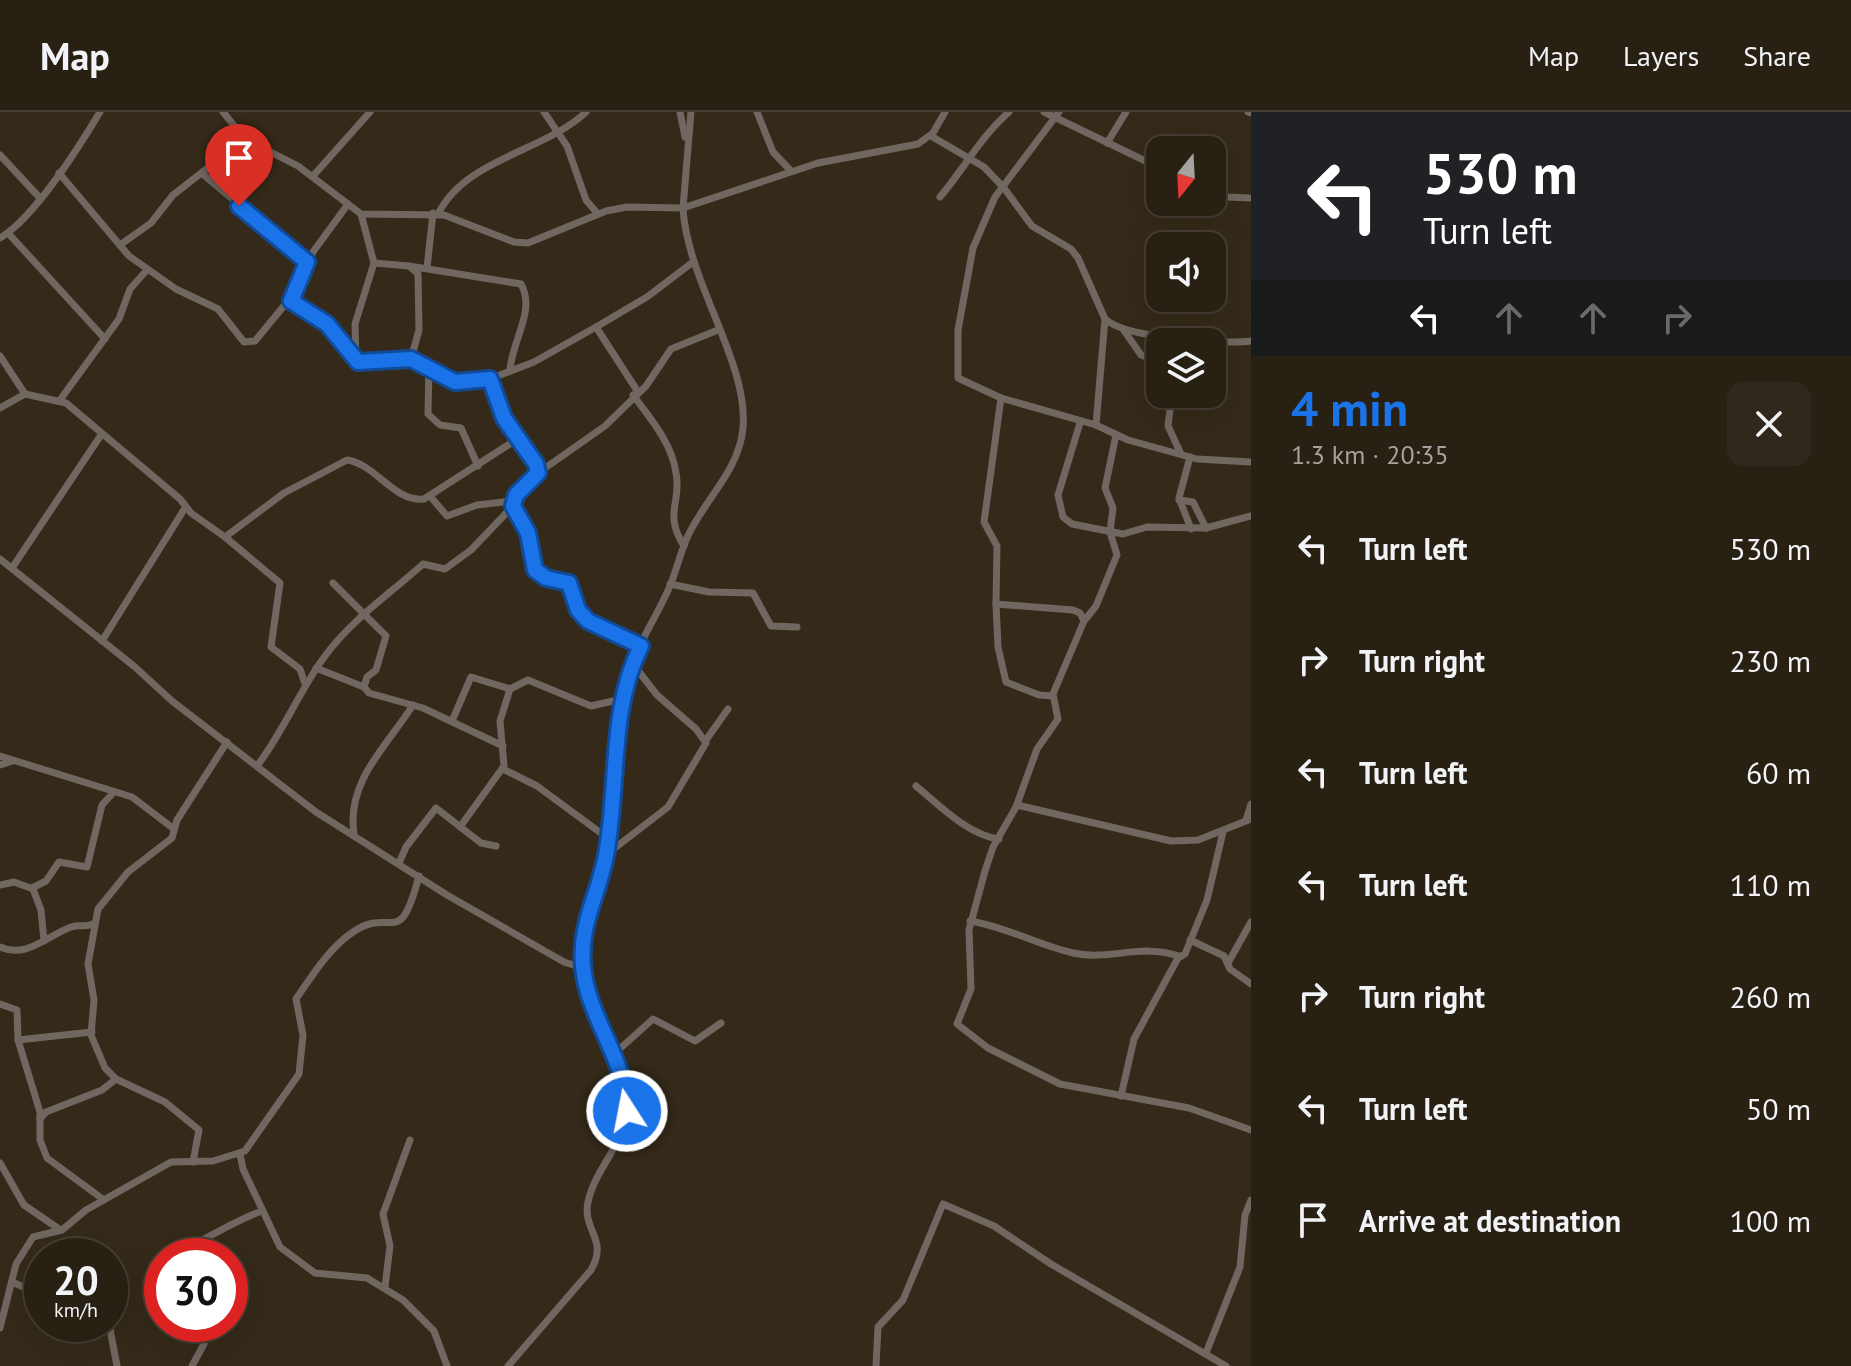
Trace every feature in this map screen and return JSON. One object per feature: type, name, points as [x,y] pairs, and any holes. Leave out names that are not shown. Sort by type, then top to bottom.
[{"type":"street","points":[[0,238],[8,233],[59,173],[100,112]]},
{"type":"street","points":[[223,112],[245,139],[313,176],[361,214],[436,214],[514,242],[528,243],[540,241],[597,213],[627,207],[683,208],[791,171],[907,148],[931,136],[945,112]]},
{"type":"street","points":[[544,112],[574,162],[586,200],[597,213]]},
{"type":"street","points":[[427,268],[436,214],[453,195],[485,170],[558,132],[586,112]]},
{"type":"street","points":[[680,112],[686,142]]},
{"type":"street","points":[[508,1366],[598,1258],[599,1242],[588,1216],[588,1202],[620,1139],[627,1111],[615,1053],[592,1003],[583,968],[584,924],[607,854],[622,699],[632,663],[670,584],[684,546],[697,518],[733,464],[743,433],[740,396],[693,262],[683,208],[686,142],[691,112]]},
{"type":"street","points":[[757,112],[773,152],[791,171]]},
{"type":"street","points":[[940,197],[972,158],[987,132],[1009,112]]},
{"type":"street","points":[[1044,112],[1056,115],[1146,161]]},
{"type":"street","points":[[1107,143],[1126,112]]},
{"type":"street","points":[[313,176],[364,114]]},
{"type":"street","points":[[1056,115],[990,206],[969,261],[958,330],[956,371],[961,381],[1001,398],[1186,455],[1251,462]]},
{"type":"street","points":[[931,136],[972,158],[1004,188],[1036,230],[1074,252],[1105,319],[1096,425]]},
{"type":"street","points":[[120,245],[151,223],[173,195],[204,175],[245,139]]},
{"type":"street","points":[[0,155],[39,197]]},
{"type":"street","points":[[59,173],[146,271],[218,309],[237,336],[248,343],[255,341],[291,301],[307,262],[348,204]]},
{"type":"street","points":[[204,175],[307,262]]},
{"type":"street","points":[[1226,197],[1251,198]]},
{"type":"street","points":[[356,360],[355,324],[374,263],[361,214]]},
{"type":"street","points":[[8,233],[105,339]]},
{"type":"street","points":[[291,301],[327,324],[356,360],[365,364],[411,359],[455,382],[490,379],[534,362],[565,341],[596,327],[647,297],[693,262]]},
{"type":"street","points":[[374,263],[427,268],[521,284],[528,307],[512,347],[510,370]]},
{"type":"street","points":[[409,266],[418,274],[421,312],[411,359]]},
{"type":"street","points":[[60,400],[123,314],[130,289],[146,271]]},
{"type":"street","points":[[1105,319],[1122,328],[1203,341],[1251,341]]},
{"type":"street","points":[[596,327],[657,427],[676,471],[673,524],[684,546]]},
{"type":"street","points":[[1122,328],[1141,355],[1146,357]]},
{"type":"street","points":[[257,766],[316,668],[363,615],[423,564],[445,569],[457,561],[513,504],[538,473],[592,437],[636,394],[671,349],[718,330]]},
{"type":"street","points":[[0,356],[25,394]]},
{"type":"street","points":[[429,367],[428,414],[440,425],[461,428],[478,466]]},
{"type":"street","points":[[490,379],[504,418],[538,473]]},
{"type":"street","points":[[0,408],[25,394],[60,400],[80,413],[101,435],[180,499],[185,508],[280,583],[271,647],[300,669],[305,684]]},
{"type":"street","points":[[1001,398],[984,522],[997,546],[998,647],[1005,680],[1036,694],[1053,696]]},
{"type":"street","points":[[1170,408],[1168,426],[1186,455],[1179,500],[1191,529]]},
{"type":"street","points":[[1080,423],[1058,495],[1060,510],[1072,524],[1123,534],[1156,527],[1206,528],[1251,516]]},
{"type":"street","points":[[12,568],[101,435]]},
{"type":"street","points":[[1116,435],[1105,488],[1113,508],[1110,532],[1116,560],[1096,606],[1084,621],[1053,696],[1058,719],[1037,749],[1017,805],[999,839],[970,921],[971,989],[957,1026],[975,1041],[1042,1076],[1071,1087],[1189,1108],[1251,1130]]},
{"type":"street","points":[[225,537],[284,493],[350,460],[406,496],[418,500],[430,496],[519,438]]},
{"type":"street","points":[[430,496],[447,516],[477,505],[513,504]]},
{"type":"street","points":[[1179,500],[1193,502],[1206,528]]},
{"type":"street","points":[[513,504],[528,533],[537,573],[569,583],[578,610],[588,621],[641,646]]},
{"type":"street","points":[[102,641],[185,508]]},
{"type":"street","points":[[0,559],[330,822],[564,962],[583,968]]},
{"type":"street","points":[[333,583],[386,636],[376,670],[367,677],[364,687]]},
{"type":"street","points":[[670,584],[709,592],[753,593],[771,626],[797,627]]},
{"type":"street","points":[[996,604],[1073,610],[1080,613],[1084,621]]},
{"type":"street","points":[[632,663],[657,695],[706,740]]},
{"type":"street","points":[[316,668],[364,687],[369,693],[413,705],[452,721],[503,746]]},
{"type":"street","points":[[452,721],[470,678],[510,689],[528,680],[588,705],[622,699]]},
{"type":"street","points":[[460,827],[503,769],[500,717],[510,689]]},
{"type":"street","points":[[354,834],[351,822],[357,789],[413,705]]},
{"type":"street","points":[[607,854],[668,807],[697,761],[706,740],[728,709]]},
{"type":"street","points":[[193,1162],[199,1130],[165,1102],[116,1079],[99,1058],[92,1032],[94,1000],[88,964],[97,911],[128,872],[170,841],[174,829],[227,742]]},
{"type":"street","points":[[0,756],[135,799],[174,829]]},
{"type":"street","points":[[0,765],[13,761]]},
{"type":"street","points":[[503,769],[537,786],[609,839]]},
{"type":"street","points":[[916,786],[945,811],[986,835],[999,839]]},
{"type":"street","points":[[0,885],[14,882],[32,888],[46,881],[59,862],[87,867],[102,805],[113,793]]},
{"type":"street","points":[[1017,805],[1107,823],[1163,840],[1198,840],[1248,819],[1251,804]]},
{"type":"street","points":[[399,863],[406,847],[434,809],[481,843],[496,846]]},
{"type":"street","points":[[970,921],[1013,930],[1073,953],[1095,955],[1150,948],[1179,956],[1185,954],[1207,900],[1223,832]]},
{"type":"street","points":[[0,1328],[25,1245],[42,1234],[62,1230],[104,1200],[171,1162],[193,1162],[240,1154],[254,1143],[299,1074],[303,1035],[296,999],[348,935],[368,923],[393,925],[400,922],[412,901],[419,876]]},
{"type":"street","points":[[32,888],[41,910],[44,941]]},
{"type":"street","points":[[1228,963],[1251,922]]},
{"type":"street","points":[[0,947],[16,952],[70,928],[95,923]]},
{"type":"street","points":[[1190,940],[1224,956],[1230,969],[1251,984]]},
{"type":"street","points":[[1121,1096],[1122,1076],[1134,1039],[1179,956]]},
{"type":"street","points":[[0,1004],[17,1010],[18,1040],[40,1119],[40,1140],[47,1158],[104,1200]]},
{"type":"street","points":[[615,1053],[653,1019],[695,1041],[721,1023]]},
{"type":"street","points":[[18,1040],[92,1032]]},
{"type":"street","points":[[40,1119],[46,1112],[102,1090],[116,1079]]},
{"type":"street","points":[[385,1287],[390,1246],[383,1214],[410,1140]]},
{"type":"street","points":[[240,1154],[243,1169],[280,1247],[311,1271],[367,1278],[385,1287],[434,1331],[447,1366]]},
{"type":"street","points":[[0,1163],[24,1205],[62,1230]]},
{"type":"street","points":[[1206,1353],[1240,1267],[1245,1215],[1251,1200]]},
{"type":"street","points":[[876,1366],[878,1327],[903,1300],[943,1204],[994,1226],[1051,1264],[1206,1353],[1220,1365]]},
{"type":"street","points":[[209,1238],[226,1230],[234,1222],[262,1211]]},
{"type":"street","points":[[12,1282],[24,1287]]},
{"type":"street","points":[[112,1342],[117,1366]]},
{"type":"street","points":[[192,1366],[203,1342]]},
{"type":"route","points":[[239,206],[307,262],[291,301],[302,305],[327,324],[359,363],[411,359],[455,382],[490,379],[504,418],[536,464],[538,473],[513,501],[528,533],[535,570],[546,578],[569,583],[578,610],[588,621],[641,646],[624,688],[607,854],[588,909],[582,942],[583,968],[592,1003],[615,1053],[625,1089],[627,1111]]}]
